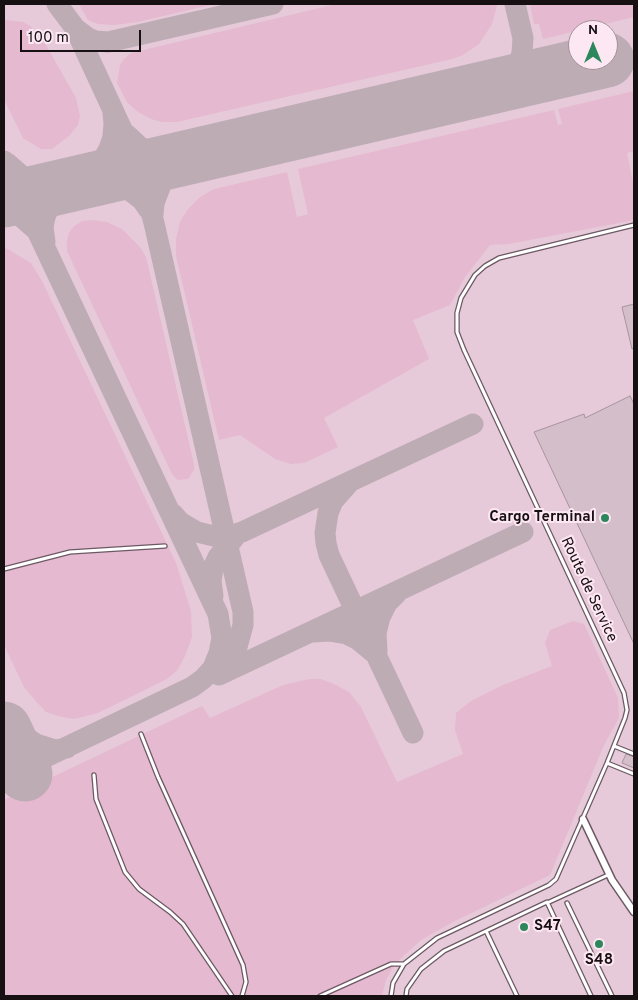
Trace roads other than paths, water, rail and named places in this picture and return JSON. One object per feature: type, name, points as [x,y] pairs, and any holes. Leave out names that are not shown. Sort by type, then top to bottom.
[{"type":"street","points":[[583,819],[609,874],[618,890],[631,902],[634,912]]},
{"type":"lane","name":"Route de Service","points":[[391,996],[393,983],[404,964],[417,953],[444,935],[550,885],[556,879],[561,872],[607,763],[627,710],[624,693],[464,350],[457,332],[457,313],[461,298],[475,275],[484,266],[499,258],[634,225]]},
{"type":"lane","points":[[4,569],[70,552],[165,546]]},
{"type":"lane","points":[[141,734],[158,777],[243,965],[246,982],[242,996]]},
{"type":"lane","points":[[614,746],[634,754]]},
{"type":"lane","points":[[607,763],[634,774]]},
{"type":"lane","points":[[94,775],[96,799],[125,872],[140,889],[183,924],[232,996]]},
{"type":"lane","points":[[406,996],[407,989],[421,969],[444,951],[609,874]]},
{"type":"lane","points":[[547,903],[591,996]]},
{"type":"lane","points":[[567,903],[612,996]]},
{"type":"lane","points":[[486,931],[517,996]]},
{"type":"lane","points":[[320,996],[391,964],[404,964]]},
{"type":"place","name":"Cargo Terminal","points":[[605,518]]},
{"type":"place","name":"S47","points":[[524,927]]},
{"type":"place","name":"S48","points":[[599,944]]}]
